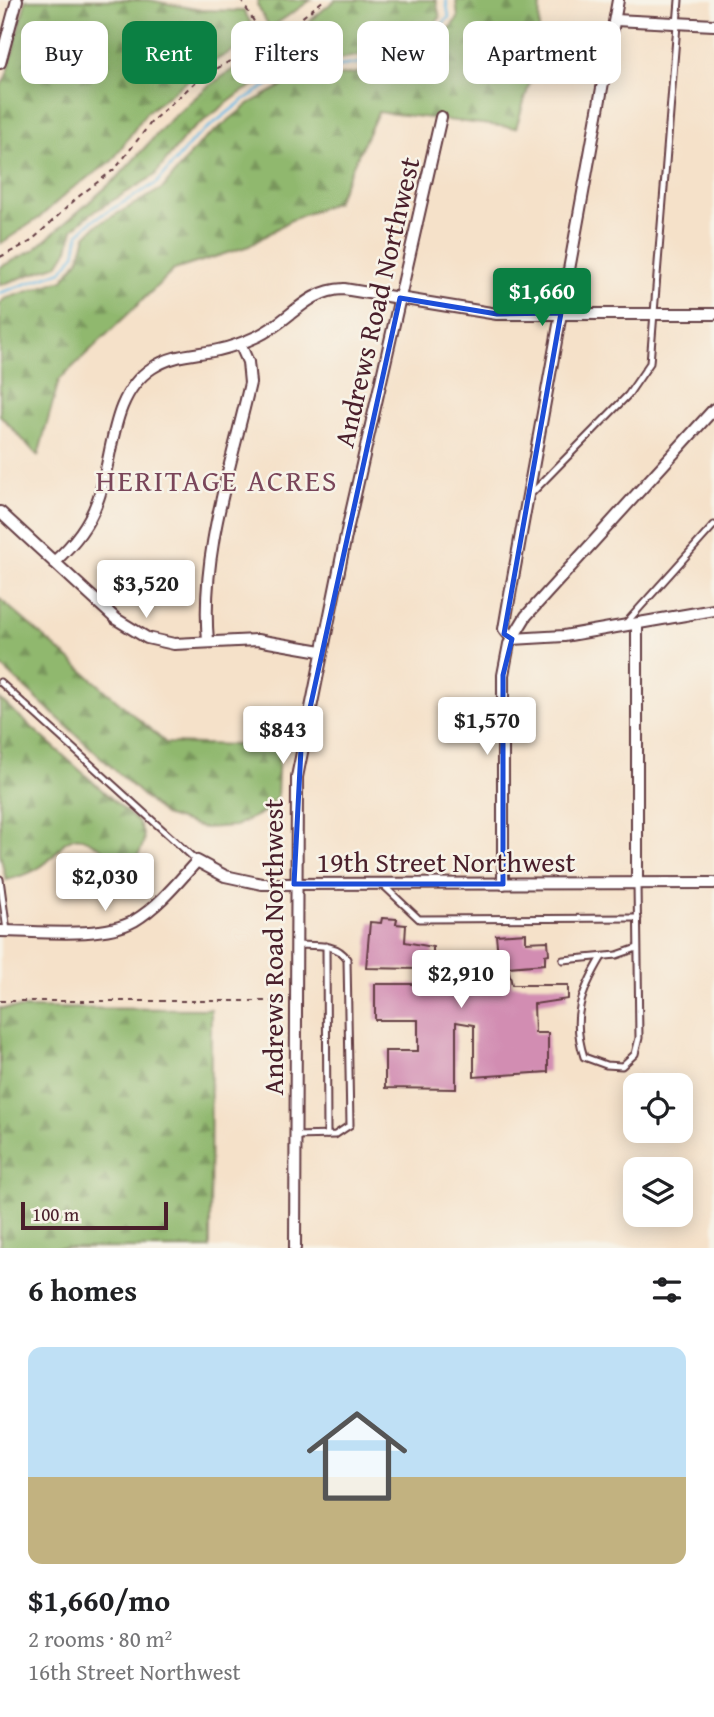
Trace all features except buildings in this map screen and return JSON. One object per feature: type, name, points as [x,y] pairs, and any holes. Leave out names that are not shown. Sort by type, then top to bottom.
[{"type":"street","points":[[0,64],[17,0]]},
{"type":"street","points":[[512,639],[504,629],[618,0]]},
{"type":"street","points":[[615,20],[714,25]]},
{"type":"street","name":"Andrews Road Northwest","points":[[295,1248],[294,884],[297,777],[321,651],[442,117]]},
{"type":"street","points":[[54,562],[69,548],[90,518],[105,479],[120,414],[130,389],[139,378],[163,361],[176,356],[240,344],[269,330],[319,292],[344,289],[497,314],[714,314]]},
{"type":"street","points":[[208,641],[205,610],[211,559],[250,383],[248,362],[240,344]]},
{"type":"street","points":[[503,884],[503,675],[512,639],[526,616],[714,409]]},
{"type":"street","points":[[0,512],[133,632],[162,642],[257,640],[321,651]]},
{"type":"street","points":[[512,639],[543,638],[714,610]]},
{"type":"street","points":[[637,624],[637,883]]},
{"type":"street","points":[[3,931],[91,930],[122,926],[148,911],[197,861]]},
{"type":"street","name":"19th Street Northwest","points":[[197,861],[243,881],[294,884],[714,883]]},
{"type":"lane","points":[[527,498],[646,372],[651,357],[679,0]]},
{"type":"lane","points":[[624,626],[714,525]]},
{"type":"lane","name":"19th Street Northwest","points":[[0,682],[197,861]]},
{"type":"lane","points":[[0,879],[3,931]]},
{"type":"lane","points":[[381,883],[419,919],[638,918]]},
{"type":"lane","points":[[602,957],[580,996],[579,1040],[584,1058],[606,1065],[622,1066],[635,1054],[639,1038],[637,883]]},
{"type":"lane","points":[[294,945],[326,946],[344,953],[349,965],[350,1098],[350,1125],[341,1133],[294,1136]]},
{"type":"lane","points":[[326,946],[327,1135]]},
{"type":"lane","points":[[563,960],[602,957],[636,948]]},
{"type":"path","points":[[241,0],[254,21]]},
{"type":"path","points":[[298,21],[324,0]]},
{"type":"path","points":[[0,257],[30,242],[78,197],[116,168],[153,120],[200,79],[231,60]]},
{"type":"path","points":[[0,1001],[294,1000]]},
{"type":"highlighted area","points":[[400,298],[497,314],[561,313],[504,634],[512,639],[503,675],[503,884],[294,884],[301,749]]},
{"type":"green space","points":[[26,0],[149,0],[201,10],[244,11],[250,21],[231,21],[231,52],[217,60],[217,21],[122,21],[122,84],[183,84],[146,113],[112,161],[70,190],[39,218],[0,244],[0,88],[8,72]]},
{"type":"green space","points":[[259,0],[311,0],[280,21],[266,21],[257,5]]},
{"type":"green space","points":[[335,0],[436,0],[440,18],[437,21],[357,21],[357,56],[343,58],[343,21],[310,21]]},
{"type":"green space","points":[[456,0],[540,0],[539,21],[463,21],[463,84],[529,84],[516,128],[378,112],[336,202],[289,221],[249,246],[174,270],[59,380],[38,456],[0,415],[0,304],[4,299],[63,280],[79,259],[86,236],[97,225],[163,188],[199,144],[250,103],[286,84],[343,84],[343,75],[357,73],[357,84],[449,84],[449,29],[458,18]]},
{"type":"green space","points":[[231,71],[231,84],[256,84],[188,133],[154,176],[90,214],[73,229],[68,249],[58,265],[0,285],[0,267],[34,250],[118,177],[169,121],[206,88],[217,84],[217,80]]},
{"type":"green space","points":[[0,599],[166,743],[279,746],[277,797],[264,812],[235,826],[204,828],[164,815],[0,665]]},
{"type":"green space","points":[[0,699],[138,822],[144,840],[136,857],[128,861],[120,859],[91,842],[74,838],[63,844],[40,867],[6,880],[0,854]]},
{"type":"green space","points":[[0,1008],[211,1009],[210,1248],[0,1248]]},
{"type":"waterway","points":[[0,293],[62,271],[75,254],[79,233],[93,220],[157,183],[194,139],[245,99],[287,74],[415,55],[449,17],[446,0]]},
{"type":"district","name":"HERITAGE ACRES","points":[[217,480]]}]
